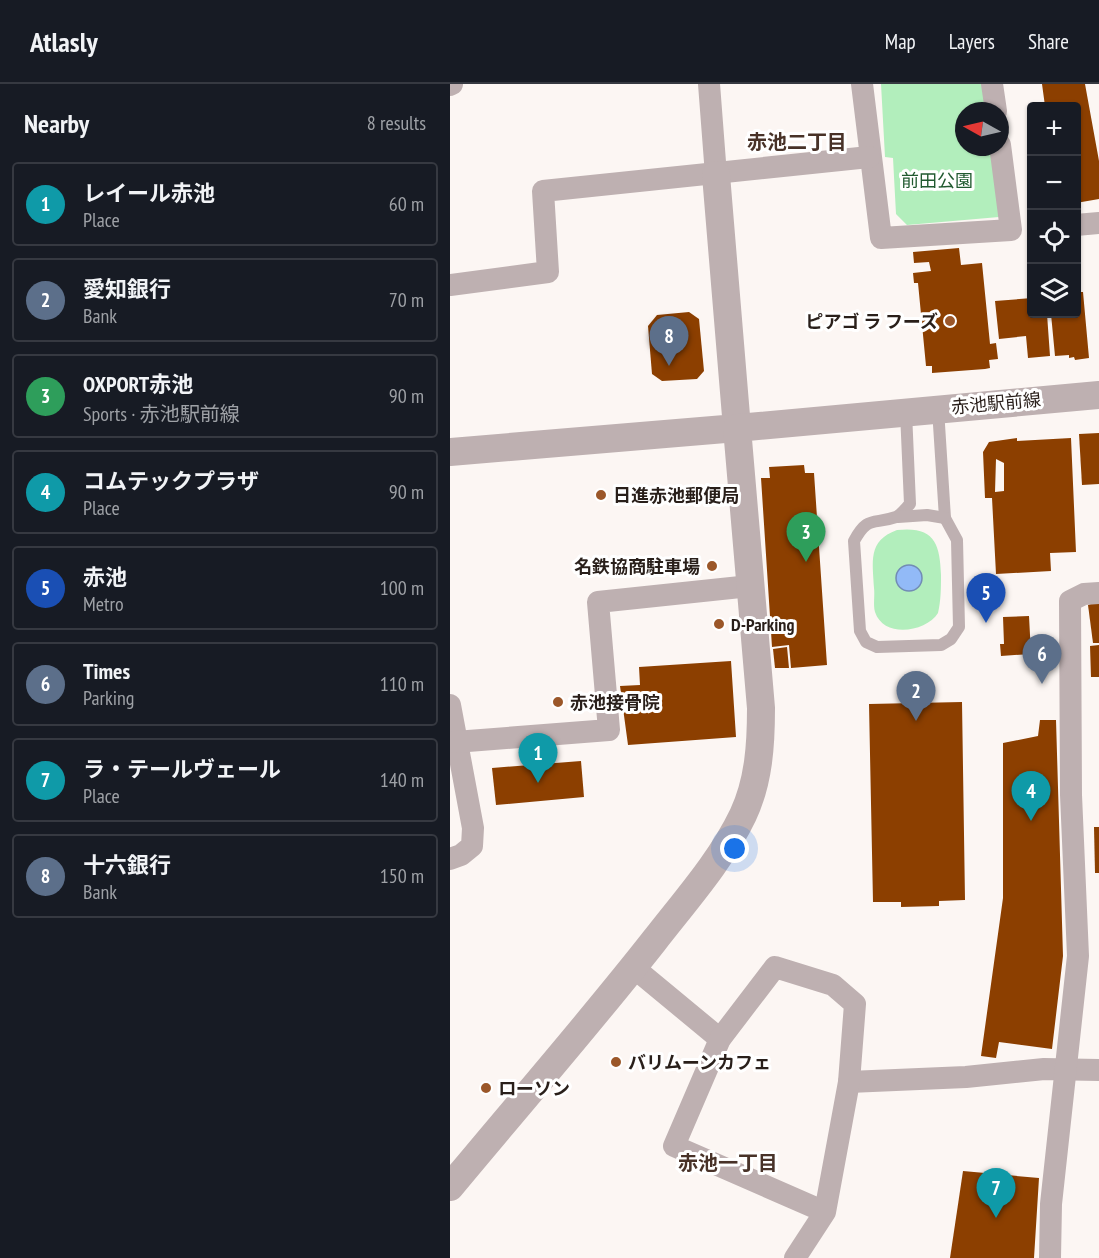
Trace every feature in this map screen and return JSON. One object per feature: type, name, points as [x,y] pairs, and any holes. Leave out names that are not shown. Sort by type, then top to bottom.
[{"type":"street","points":[[450,1187],[633,967],[720,853],[744,814],[755,781],[761,744],[761,708],[709,84]]},
{"type":"street","points":[[862,84],[869,157],[881,238],[1021,229],[1003,156]]},
{"type":"street","points":[[992,84],[995,102]]},
{"type":"street","points":[[450,285],[548,272],[543,191],[716,175],[869,157]]},
{"type":"street","points":[[1081,225],[1099,223]]},
{"type":"street","name":"赤池駅前線","points":[[450,452],[1099,395]]},
{"type":"street","points":[[455,742],[609,730],[598,602],[750,586]]},
{"type":"street","points":[[1050,1258],[1051,1204],[1078,956],[1071,795],[1070,601],[1084,594],[1099,593]]},
{"type":"street","points":[[450,705],[472,828],[472,846],[461,855],[450,859]]},
{"type":"street","points":[[633,967],[720,1039]]},
{"type":"street","points":[[795,1258],[825,1212],[849,1082],[855,1004],[833,985],[775,967],[720,1039],[674,1146],[825,1212]]},
{"type":"street","points":[[849,1082],[966,1077],[1044,1069],[1099,1070]]},
{"type":"lane","points":[[938,408],[945,518],[957,540],[959,627],[951,639],[941,645],[877,647],[866,642],[860,631],[854,541],[861,528],[869,521],[898,517],[927,515],[945,518]]},
{"type":"lane","points":[[898,517],[910,504],[912,497],[900,413]]},
{"type":"green space","name":"前田公園","points":[[881,84],[989,84],[991,102],[955,102],[955,156],[997,156],[999,217],[907,225],[896,214],[893,158],[885,157]]},
{"type":"green space","points":[[897,530],[919,531],[932,539],[939,554],[941,575],[938,613],[924,625],[905,630],[887,626],[880,621],[874,606],[873,561],[876,546],[887,535]]},
{"type":"water","points":[[909,565],[919,568],[922,578],[919,588],[909,591],[899,588],[896,578],[899,568]]},
{"type":"building","points":[[1042,84],[1085,84],[1099,161],[1099,199],[1081,202],[1081,102],[1044,102]]},
{"type":"building","points":[[959,248],[961,265],[982,263],[990,344],[996,343],[998,359],[989,360],[990,368],[932,373],[932,366],[926,366],[918,283],[914,283],[913,273],[931,271],[929,262],[914,263],[913,252]]},
{"type":"building","points":[[1081,292],[1083,292],[1089,358],[1075,360],[1074,357],[1069,358],[1069,355],[1055,356],[1051,318],[1081,318]]},
{"type":"building","points":[[1027,298],[1027,318],[1047,318],[1050,356],[1028,358],[1026,336],[999,339],[995,301]]},
{"type":"building","points":[[689,312],[699,319],[704,371],[697,379],[662,381],[652,374],[648,326],[657,315]]},
{"type":"building","points":[[1099,433],[1099,484],[1082,485],[1079,434]]},
{"type":"building","points":[[1017,438],[1017,441],[1071,438],[1076,552],[1050,553],[1051,571],[996,574],[992,498],[985,498],[983,452],[989,442]],"holes":[[[996,459],[1004,463],[1004,491],[995,492]]]},
{"type":"building","points":[[804,465],[805,473],[814,473],[827,665],[791,668],[789,645],[772,647],[761,478],[770,478],[769,467]]},
{"type":"building","points":[[1099,601],[1099,643],[1093,643],[1088,605]]},
{"type":"building","points":[[1029,616],[1031,654],[1001,656],[1000,644],[1004,644],[1003,617]]},
{"type":"building","points":[[1099,645],[1099,677],[1091,677],[1090,646]]},
{"type":"building","points":[[787,647],[789,668],[775,668],[773,649]]},
{"type":"building","points":[[731,661],[736,737],[628,745],[620,686],[640,685],[639,667]]},
{"type":"building","points":[[962,702],[965,900],[939,901],[939,906],[901,907],[901,902],[873,902],[869,704]]},
{"type":"building","points":[[1040,720],[1056,720],[1063,956],[1052,1049],[999,1042],[996,1058],[981,1056],[1003,898],[1003,743],[1038,736]]},
{"type":"building","points":[[581,761],[584,797],[496,805],[492,768]]},
{"type":"building","points":[[1094,827],[1099,827],[1099,873],[1095,873]]},
{"type":"building","points":[[963,1171],[1039,1178],[1034,1258],[950,1258]]},
{"type":"place","name":"ピアゴ ラ フーズ","points":[[950,321]]},
{"type":"place","name":"十六銀行","points":[[669,366]]},
{"type":"place","name":"日進赤池郵便局","points":[[601,495]]},
{"type":"place","name":"OXPORT赤池","points":[[806,562]]},
{"type":"place","name":"名鉄協商駐車場","points":[[712,566]]},
{"type":"place","name":"赤池","points":[[986,623]]},
{"type":"place","name":"D-Parking","points":[[719,624]]},
{"type":"place","name":"Times","points":[[1042,684]]},
{"type":"place","name":"赤池接骨院","points":[[558,702]]},
{"type":"place","name":"愛知銀行","points":[[916,721]]},
{"type":"place","name":"レイール赤池","points":[[538,783]]},
{"type":"place","name":"コムテックプラザ","points":[[1031,821]]},
{"type":"place","name":"バリムーンカフェ","points":[[616,1062]]},
{"type":"place","name":"ローソン","points":[[486,1088]]},
{"type":"place","name":"ラ・テールヴェール","points":[[996,1218]]},
{"type":"district","name":"赤池二丁目","points":[[797,142]]},
{"type":"district","name":"赤池一丁目","points":[[728,1163]]}]
